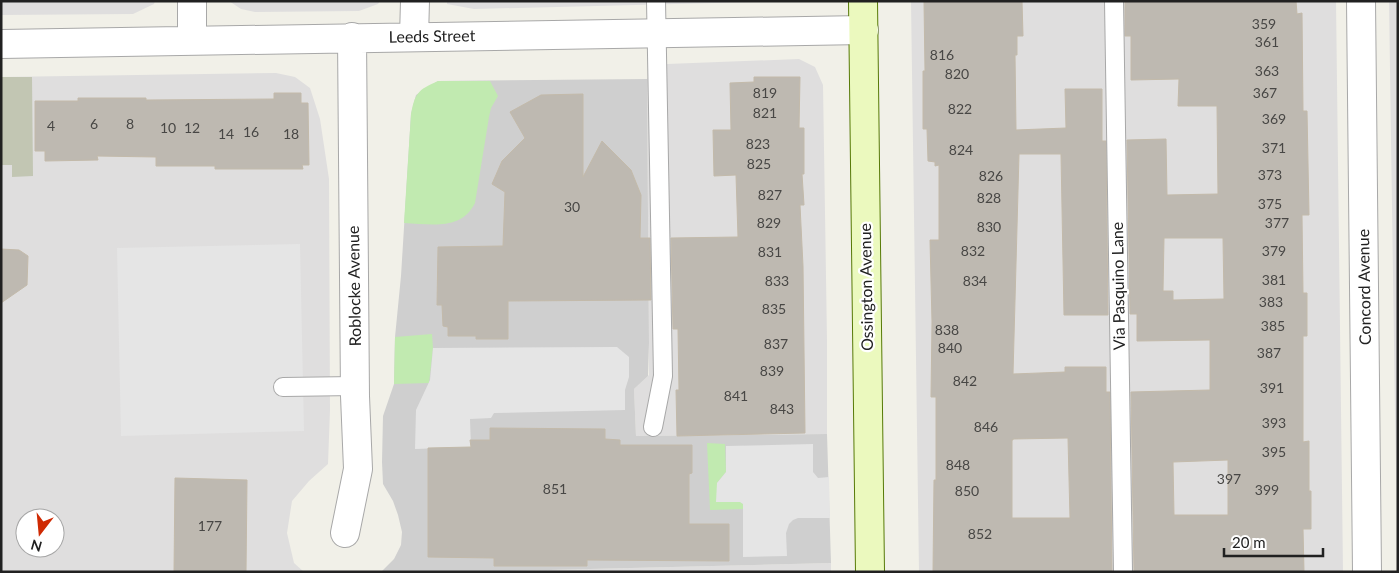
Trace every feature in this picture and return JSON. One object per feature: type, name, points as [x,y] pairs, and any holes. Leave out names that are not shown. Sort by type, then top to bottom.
[{"type":"street","points":[[192,1],[192,40]]},
{"type":"street","points":[[414,1],[414,37]]},
{"type":"street","name":"Ossington Avenue","points":[[863,1],[870,572]]},
{"type":"street","name":"Concord Avenue","points":[[1361,1],[1368,572]]},
{"type":"street","name":"Leeds Street","points":[[1,44],[864,30]]},
{"type":"street","name":"Roblocke Avenue","points":[[345,532],[358,469],[355,386],[352,37]]},
{"type":"lane","points":[[653,427],[663,376],[656,1]]},
{"type":"lane","name":"Via Pasquino Lane","points":[[1114,1],[1122,572]]},
{"type":"lane","points":[[284,387],[355,386]]},
{"type":"shaded area","points":[[1,1],[155,1],[154,4],[133,14],[1,15]]},
{"type":"shaded area","points":[[229,1],[380,1],[378,4],[359,11],[255,12],[241,9]]},
{"type":"shaded area","points":[[447,1],[797,1],[474,9],[447,4]]},
{"type":"shaded area","points":[[911,1],[1336,1],[1343,572],[919,572]]},
{"type":"shaded area","points":[[1389,1],[1398,1],[1398,572],[1395,412]]},
{"type":"shaded area","points":[[799,59],[815,67],[823,85],[827,434],[636,436],[634,389],[649,375],[647,79],[667,64]]},
{"type":"shaded area","points":[[276,73],[295,77],[310,88],[320,119],[329,179],[330,410],[328,464],[309,481],[292,501],[287,533],[294,563],[304,572],[1,572],[1,77]]},
{"type":"shaded area","points":[[1,77],[32,77],[33,176],[12,177],[12,165],[1,165]]},
{"type":"shaded area","points":[[647,79],[648,376],[634,389],[636,436],[827,434],[831,563],[466,572],[381,572],[394,559],[401,545],[402,532],[393,501],[383,484],[383,416],[394,384],[395,337],[401,276],[411,114],[416,95],[438,81]]},
{"type":"shaded area","points":[[300,244],[304,431],[121,436],[117,248]]},
{"type":"shaded area","points":[[617,347],[629,357],[629,377],[625,390],[625,410],[494,413],[491,418],[470,419],[471,447],[415,449],[416,410],[430,380],[433,348]]},
{"type":"shaded area","points":[[813,444],[813,472],[818,478],[829,477],[830,518],[798,518],[793,520],[789,524],[786,533],[787,556],[743,557],[743,504],[740,502],[716,502],[717,483],[726,472],[726,446]]},
{"type":"shaded area","points":[[831,563],[831,572],[466,572]]},
{"type":"green space","points":[[438,81],[490,81],[498,96],[491,108],[489,117],[475,203],[469,212],[454,222],[444,224],[404,223],[412,107],[421,90]]},
{"type":"green space","points":[[432,334],[433,348],[429,383],[394,384],[395,337]]},
{"type":"green space","points":[[707,443],[725,444],[726,472],[717,483],[743,504],[743,509],[710,510]]},
{"type":"building","points":[[924,1],[1022,1],[1023,36],[1017,36],[1017,55],[1015,55],[1016,130],[1066,128],[1065,89],[1102,89],[1102,141],[1106,141],[1108,315],[1064,315],[1061,154],[1019,154],[1013,374],[1065,372],[1065,367],[1106,367],[1106,392],[1110,392],[1112,572],[933,572],[936,397],[931,397],[930,240],[939,240],[939,165],[935,166],[935,162],[928,161],[927,129],[923,129],[923,71],[925,71]],"holes":[[[1068,438],[1070,518],[1012,518],[1013,439]]]},
{"type":"building","points":[[1125,1],[1296,1],[1297,14],[1302,13],[1303,111],[1307,111],[1309,215],[1302,215],[1303,293],[1307,293],[1307,336],[1303,336],[1303,442],[1309,441],[1309,491],[1311,491],[1311,529],[1303,529],[1304,572],[1134,572],[1131,392],[1210,390],[1210,340],[1137,341],[1137,314],[1130,314],[1127,140],[1166,139],[1167,195],[1218,194],[1217,106],[1178,106],[1179,79],[1131,80],[1131,36],[1125,36]],"holes":[[[1164,238],[1223,238],[1224,299],[1173,300],[1173,291],[1163,291]],[[1228,460],[1228,515],[1174,515],[1173,462]]]},
{"type":"building","points":[[754,77],[800,77],[799,128],[804,128],[804,174],[802,174],[804,205],[800,205],[803,266],[805,433],[677,436],[676,390],[679,390],[678,329],[673,329],[671,238],[738,237],[736,175],[714,176],[713,130],[731,130],[730,83],[754,82]]},
{"type":"building","points":[[274,93],[301,93],[301,103],[308,103],[309,165],[302,165],[303,169],[215,169],[215,166],[156,166],[156,157],[97,156],[98,160],[45,161],[45,151],[35,151],[35,101],[78,101],[78,98],[146,98],[146,100],[274,99]]},
{"type":"building","points":[[583,94],[583,177],[602,141],[631,170],[641,195],[640,238],[650,238],[651,300],[508,301],[508,339],[476,339],[476,336],[448,336],[448,327],[443,326],[442,305],[437,305],[438,247],[503,246],[505,192],[492,184],[502,161],[525,138],[510,112],[541,95]]},
{"type":"building","points":[[1,249],[19,250],[28,256],[27,285],[1,303]]},
{"type":"building","points":[[490,428],[605,429],[605,439],[620,440],[620,445],[692,445],[692,473],[689,474],[689,524],[729,524],[729,561],[587,560],[587,566],[494,566],[494,558],[428,557],[428,448],[471,447],[470,440],[490,440]]},
{"type":"building","points":[[175,478],[247,480],[246,572],[174,572]]}]
